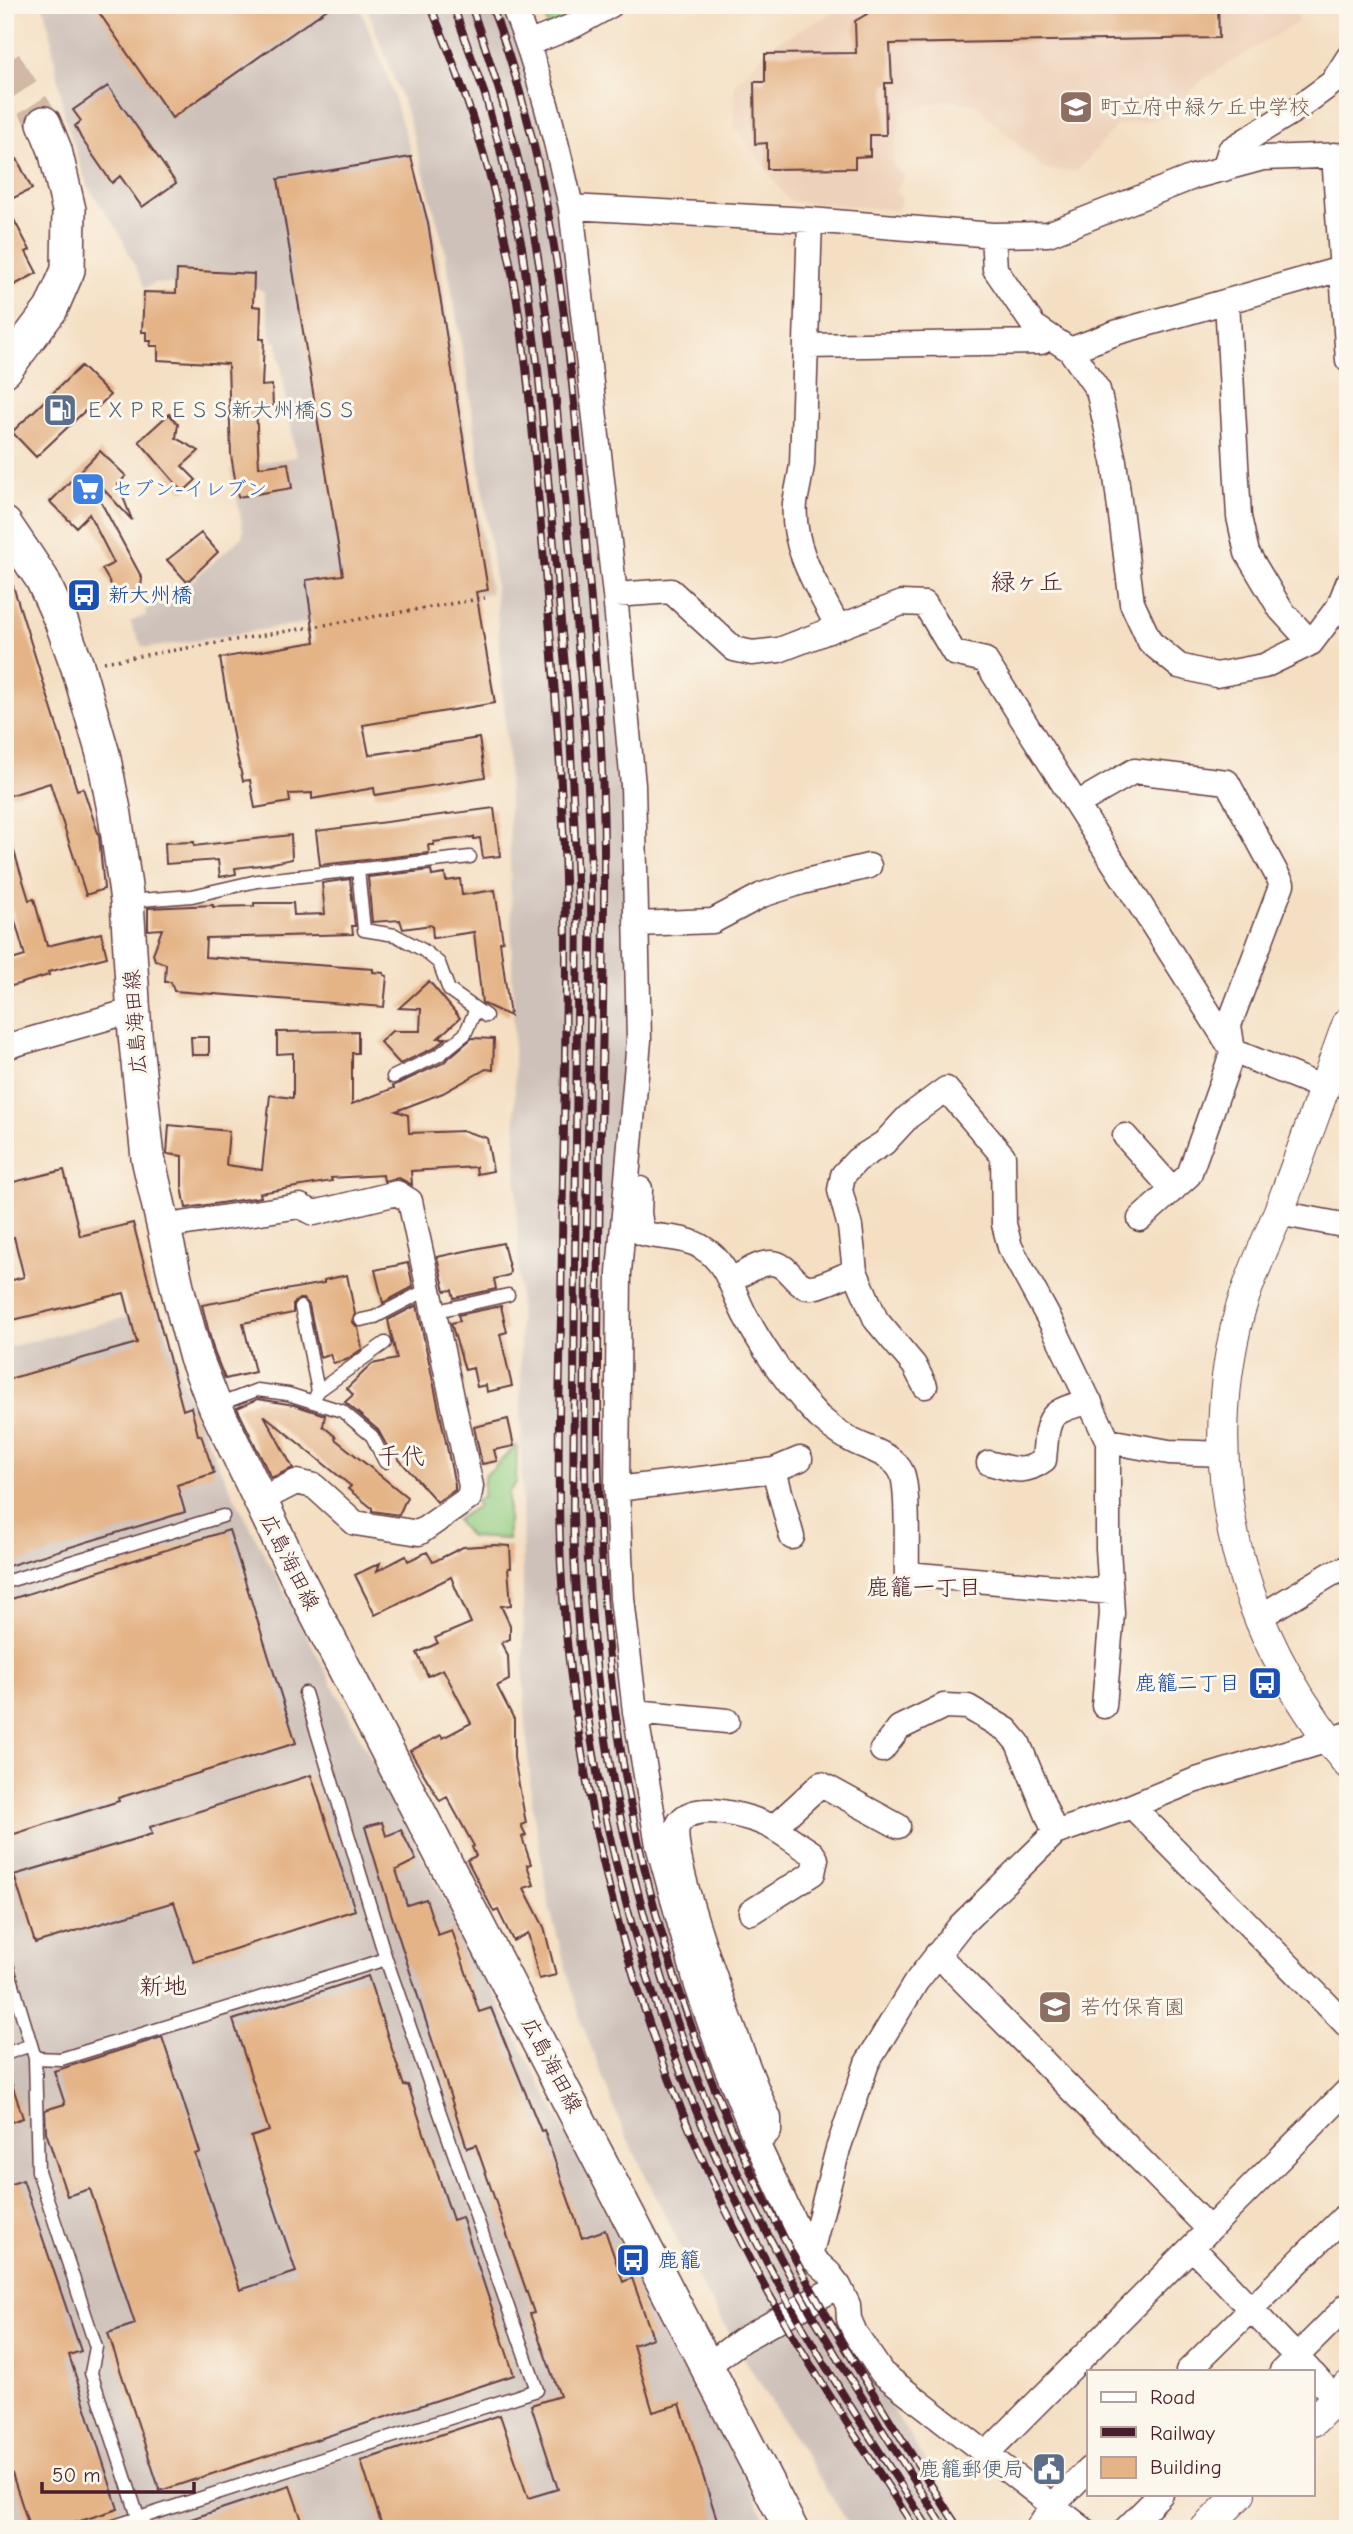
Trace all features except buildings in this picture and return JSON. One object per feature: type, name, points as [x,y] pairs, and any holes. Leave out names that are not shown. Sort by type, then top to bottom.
[{"type":"main road","points":[[5,370],[51,309],[68,270],[69,210],[55,150],[44,123]]},
{"type":"main road","name":"広島海田線","points":[[5,524],[42,579],[61,621],[103,754],[116,815],[127,901],[134,1014],[148,1158],[196,1358],[259,1501],[791,2529]]},
{"type":"street","points":[[513,5],[528,44],[571,207],[615,595],[633,785],[639,1040],[619,1272],[617,1489],[622,1598],[635,1712],[658,1845],[679,1927],[715,2037],[757,2143],[810,2256],[830,2273],[839,2286],[848,2305],[849,2319],[855,2333],[882,2373],[1083,2529]]},
{"type":"street","points":[[528,44],[575,25],[611,5]]},
{"type":"street","points":[[1224,169],[1230,150],[1332,83],[1348,58]]},
{"type":"street","points":[[571,207],[810,220],[993,235],[1048,234],[1193,177],[1263,158],[1341,155],[1342,269],[1348,360]]},
{"type":"street","points":[[810,220],[802,466],[795,505],[797,538],[806,563],[838,627]]},
{"type":"street","points":[[993,235],[995,269],[1034,326],[1060,343],[1098,390],[1114,461],[1132,603],[1150,642],[1180,666],[1216,675],[1264,666],[1311,643],[1339,606],[1348,583]]},
{"type":"street","points":[[806,346],[1060,343],[1118,332],[1342,269]]},
{"type":"street","points":[[1227,301],[1239,517],[1244,541],[1247,553],[1281,610],[1311,643]]},
{"type":"street","points":[[615,595],[671,591],[734,649],[752,653],[779,650],[902,603],[925,604],[954,653],[985,660],[1233,1051],[1324,1088]]},
{"type":"street","points":[[1077,804],[1134,771],[1227,782],[1282,884],[1229,1025],[1233,1051],[1189,1175],[1140,1219]]},
{"type":"street","points":[[636,924],[713,921],[762,895],[869,866]]},
{"type":"street","points":[[5,1047],[117,1015],[134,1014]]},
{"type":"street","points":[[1348,1022],[1278,1213],[1247,1288],[1233,1340],[1226,1393],[1224,1454],[1232,1528],[1258,1618],[1287,1679],[1338,1737],[1348,1764]]},
{"type":"street","points":[[925,1387],[914,1365],[876,1320],[855,1271],[850,1227],[840,1190],[843,1175],[857,1160],[884,1143],[908,1117],[946,1089],[1003,1156],[1004,1224],[1010,1247],[1108,1441],[1108,1548],[1112,1613],[1104,1706]]},
{"type":"street","points":[[1125,1136],[1173,1190]]},
{"type":"street","points":[[628,1163],[642,1164],[639,1213],[642,1233],[659,1238],[687,1240],[706,1249],[727,1274],[745,1317],[780,1374],[822,1419],[850,1440],[889,1457],[902,1472],[905,1490],[907,1574],[1111,1592]]},
{"type":"street","points":[[163,1229],[300,1206],[314,1213],[397,1193],[410,1202],[471,1486],[469,1498],[419,1534],[355,1523],[314,1486],[296,1482],[259,1501]]},
{"type":"street","points":[[1278,1213],[1348,1226]]},
{"type":"street","points":[[730,1281],[762,1265],[772,1263],[785,1266],[800,1284],[811,1287],[855,1271]]},
{"type":"street","points":[[989,1463],[1017,1470],[1032,1469],[1044,1461],[1046,1434],[1051,1417],[1063,1408],[1090,1402]]},
{"type":"street","points":[[1108,1441],[1169,1452],[1224,1454]]},
{"type":"street","points":[[617,1489],[774,1470],[800,1459]]},
{"type":"street","points":[[774,1470],[792,1537]]},
{"type":"street","points":[[1258,1618],[1331,1574],[1348,1568]]},
{"type":"street","points":[[882,1750],[899,1728],[944,1706],[968,1707],[1007,1730],[1018,1743],[1055,1833]]},
{"type":"street","points":[[635,1712],[727,1721]]},
{"type":"street","points":[[810,2256],[838,2149],[867,2063],[916,1982],[960,1926],[1055,1833],[1193,1781],[1338,1737]]},
{"type":"street","points":[[773,1828],[821,1784],[898,1826]]},
{"type":"street","points":[[1132,1806],[1348,2026]]},
{"type":"street","points":[[751,1912],[813,1872],[816,1859],[812,1853],[773,1828],[744,1816],[691,1812],[684,1817],[676,1833],[693,1909],[714,1975],[734,2034],[769,2118],[769,2131],[757,2143]]},
{"type":"street","points":[[937,1954],[1200,2238],[1300,2368],[1348,2305]]},
{"type":"street","points":[[986,2454],[1348,2090]]},
{"type":"street","points":[[1189,2370],[1348,2213]]},
{"type":"street","points":[[708,2365],[742,2340],[839,2286]]},
{"type":"street","points":[[1314,2378],[1343,2399],[1314,2420]]},
{"type":"street","points":[[1037,2529],[1053,2505],[1087,2471]]},
{"type":"street","points":[[1126,2529],[1159,2496]]},
{"type":"street","points":[[1205,2529],[1238,2496]]},
{"type":"lane","points":[[127,901],[192,896],[257,881],[470,857]]},
{"type":"lane","points":[[358,869],[364,930],[395,935],[423,950],[439,963],[449,990],[481,1012],[465,1034],[439,1055],[393,1077]]},
{"type":"lane","points":[[361,1320],[431,1300],[508,1295]]},
{"type":"lane","points":[[301,1307],[315,1396]]},
{"type":"lane","points":[[315,1396],[385,1343]]},
{"type":"lane","points":[[215,1406],[257,1390],[315,1396],[342,1411],[372,1436],[385,1462]]},
{"type":"lane","points":[[5,1582],[223,1516]]},
{"type":"lane","points":[[105,2529],[140,2524],[537,2390],[386,1959],[305,1693]]},
{"type":"lane","points":[[5,1958],[33,2052],[38,2171],[96,2347],[91,2373],[140,2524]]},
{"type":"lane","points":[[5,2054],[33,2052],[61,2059],[386,1959]]},
{"type":"path","points":[[78,668],[122,657],[485,598]]},
{"type":"shaded area","points":[[42,5],[359,5],[387,75],[432,222],[491,593],[148,648],[142,646],[130,622],[147,615],[145,610],[187,585],[242,537],[231,468],[296,457],[277,342],[272,339],[264,292],[256,287],[154,283],[145,288],[119,232],[87,185],[65,117],[46,12]]},
{"type":"shaded area","points":[[366,5],[505,5],[522,50],[563,210],[625,756],[630,1027],[608,1319],[605,1503],[612,1628],[616,1642],[627,1740],[641,1810],[791,2235],[842,2330],[969,2529],[852,2529],[755,2376],[691,2268],[620,2123],[581,2021],[550,1910],[532,1803],[524,1697],[521,1395],[508,761],[494,571],[469,387],[444,246],[406,110]]},
{"type":"shaded area","name":"町立府中緑ケ丘中学校","points":[[847,5],[1294,5],[1299,21],[1205,78],[1164,117],[1116,126],[1077,171],[1044,170],[976,104],[946,100],[902,112],[892,165],[905,176],[895,192],[902,197],[898,210],[789,201],[734,125],[735,85],[773,44]]},
{"type":"shaded area","points":[[159,1309],[185,1387],[220,1469],[721,2430],[770,2529],[5,2529],[5,1348]]},
{"type":"green space","points":[[540,5],[598,5],[550,30]]},
{"type":"green space","points":[[517,1445],[516,1483],[508,1493],[508,1539],[470,1537],[456,1520],[478,1506],[475,1501],[483,1497],[484,1477]]},
{"type":"tunnel","points":[[5,63],[44,123]]},
{"type":"railway","points":[[430,5],[474,122],[492,182],[513,275],[523,340],[539,504],[564,838],[566,950],[560,1536],[568,1651],[588,1789],[601,1855],[637,1985],[658,2049],[709,2174],[786,2324],[915,2529]]},
{"type":"railway","points":[[453,5],[485,95],[522,247],[538,369],[569,710],[578,903],[573,1533],[579,1642],[594,1758],[625,1901],[646,1971],[669,2040],[724,2175],[796,2315],[929,2529]]},
{"type":"railway","points":[[471,5],[515,146],[541,275],[556,397],[579,657],[586,749],[591,887],[585,1391],[587,1552],[602,1712],[615,1791],[641,1903],[674,2013],[693,2067],[738,2173],[805,2303],[945,2529]]},
{"type":"railway","points":[[491,5],[528,121],[553,240],[570,360],[592,618],[599,710],[604,848],[598,1296],[600,1522],[606,1630],[628,1791],[654,1906],[671,1963],[689,2020],[732,2130],[783,2236],[824,2311],[959,2529]]},
{"type":"place","name":"町立府中緑ケ丘中学校","points":[[1076,107]]},
{"type":"place","name":"ＥＸＰＲＥＳＳ新大州橋ＳＳ","points":[[60,410]]},
{"type":"place","name":"セブン-イレブン","points":[[88,489]]},
{"type":"place","name":"新大州橋","points":[[84,595]]},
{"type":"place","name":"鹿籠二丁目","points":[[1265,1683]]},
{"type":"place","name":"若竹保育園","points":[[1055,2007]]},
{"type":"place","name":"鹿籠","points":[[633,2260]]},
{"type":"place","name":"鹿籠郵便局","points":[[1049,2469]]},
{"type":"district","name":"緑ヶ丘","points":[[1027,582]]},
{"type":"district","name":"千代","points":[[401,1456]]},
{"type":"district","name":"鹿籠一丁目","points":[[924,1587]]},
{"type":"district","name":"新地","points":[[163,1986]]}]
